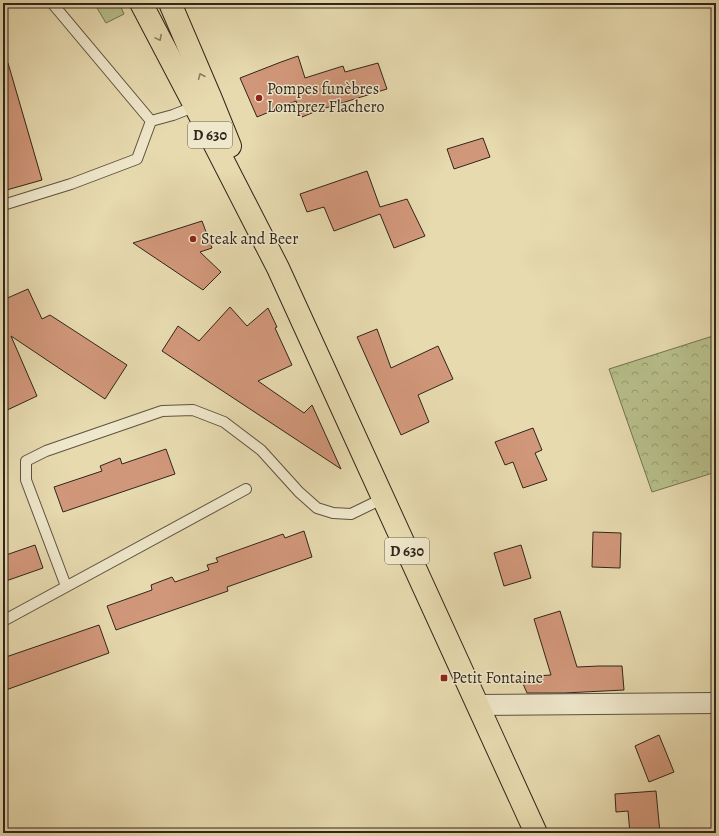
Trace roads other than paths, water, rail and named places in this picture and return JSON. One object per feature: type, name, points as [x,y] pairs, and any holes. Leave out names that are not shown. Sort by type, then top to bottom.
[{"type":"main road","name":"D 630","points":[[141,3],[203,102]]},
{"type":"main road","name":"D 630","points":[[170,3],[203,102],[536,833]]},
{"type":"street","points":[[477,705],[716,702]]},
{"type":"lane","points":[[52,3],[151,121]]},
{"type":"lane","points":[[151,121],[172,115],[203,102]]},
{"type":"lane","points":[[3,205],[71,184],[137,159],[151,121]]},
{"type":"lane","points":[[66,586],[26,480],[26,461],[46,451],[162,411],[193,410],[224,422],[261,450],[299,492],[317,508],[333,513],[351,514],[384,498]]},
{"type":"lane","points":[[3,621],[246,489]]},
{"type":"place","name":"Pompes funèbres Lomprez Flachero","points":[[259,98]]},
{"type":"place","name":"Steak and Beer","points":[[193,239]]},
{"type":"place","name":"Petit Fontaine","points":[[444,678]]}]
